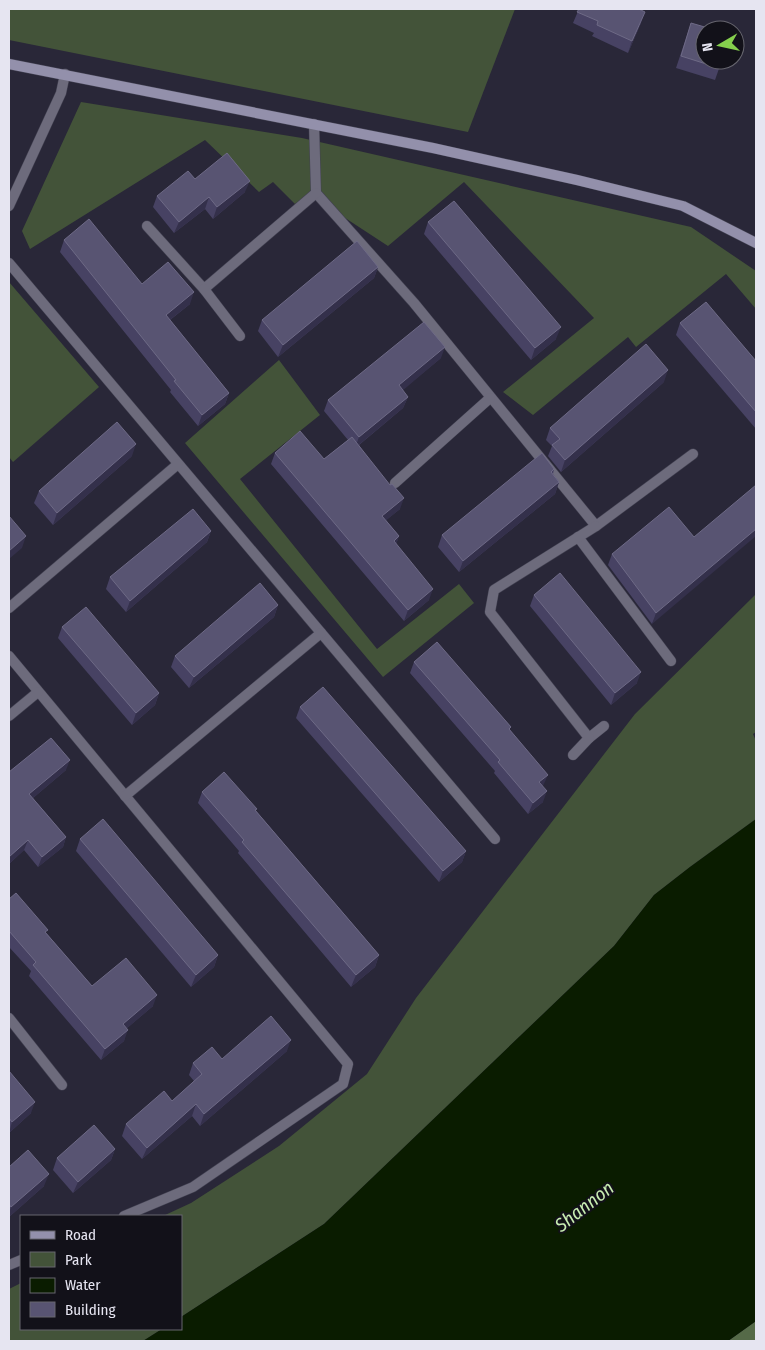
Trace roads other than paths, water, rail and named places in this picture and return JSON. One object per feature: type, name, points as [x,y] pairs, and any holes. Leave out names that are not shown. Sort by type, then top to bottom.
[{"type":"main road","points":[[9,64],[472,157],[683,206],[756,243]]},
{"type":"street","points":[[9,206],[61,93],[66,74]]},
{"type":"street","points":[[314,124],[316,193],[414,303],[596,526]]},
{"type":"street","points":[[204,289],[316,193]]},
{"type":"street","points":[[147,226],[204,289],[240,336]]},
{"type":"street","points":[[9,263],[494,839]]},
{"type":"street","points":[[395,483],[490,398]]},
{"type":"street","points":[[589,738],[490,612],[494,590],[596,526],[693,454]]},
{"type":"street","points":[[9,608],[178,464]]},
{"type":"street","points":[[578,537],[671,661]]},
{"type":"street","points":[[125,796],[321,633]]},
{"type":"street","points":[[9,656],[348,1064],[343,1084],[193,1187],[126,1215]]},
{"type":"street","points":[[9,716],[38,692]]},
{"type":"street","points":[[573,755],[604,726]]},
{"type":"street","points":[[9,1018],[62,1085]]},
{"type":"water","name":"Shannon","points":[[756,819],[756,1321],[728,1341],[143,1341],[160,1330],[182,1330],[182,1316],[324,1224],[614,946],[654,895]]}]
